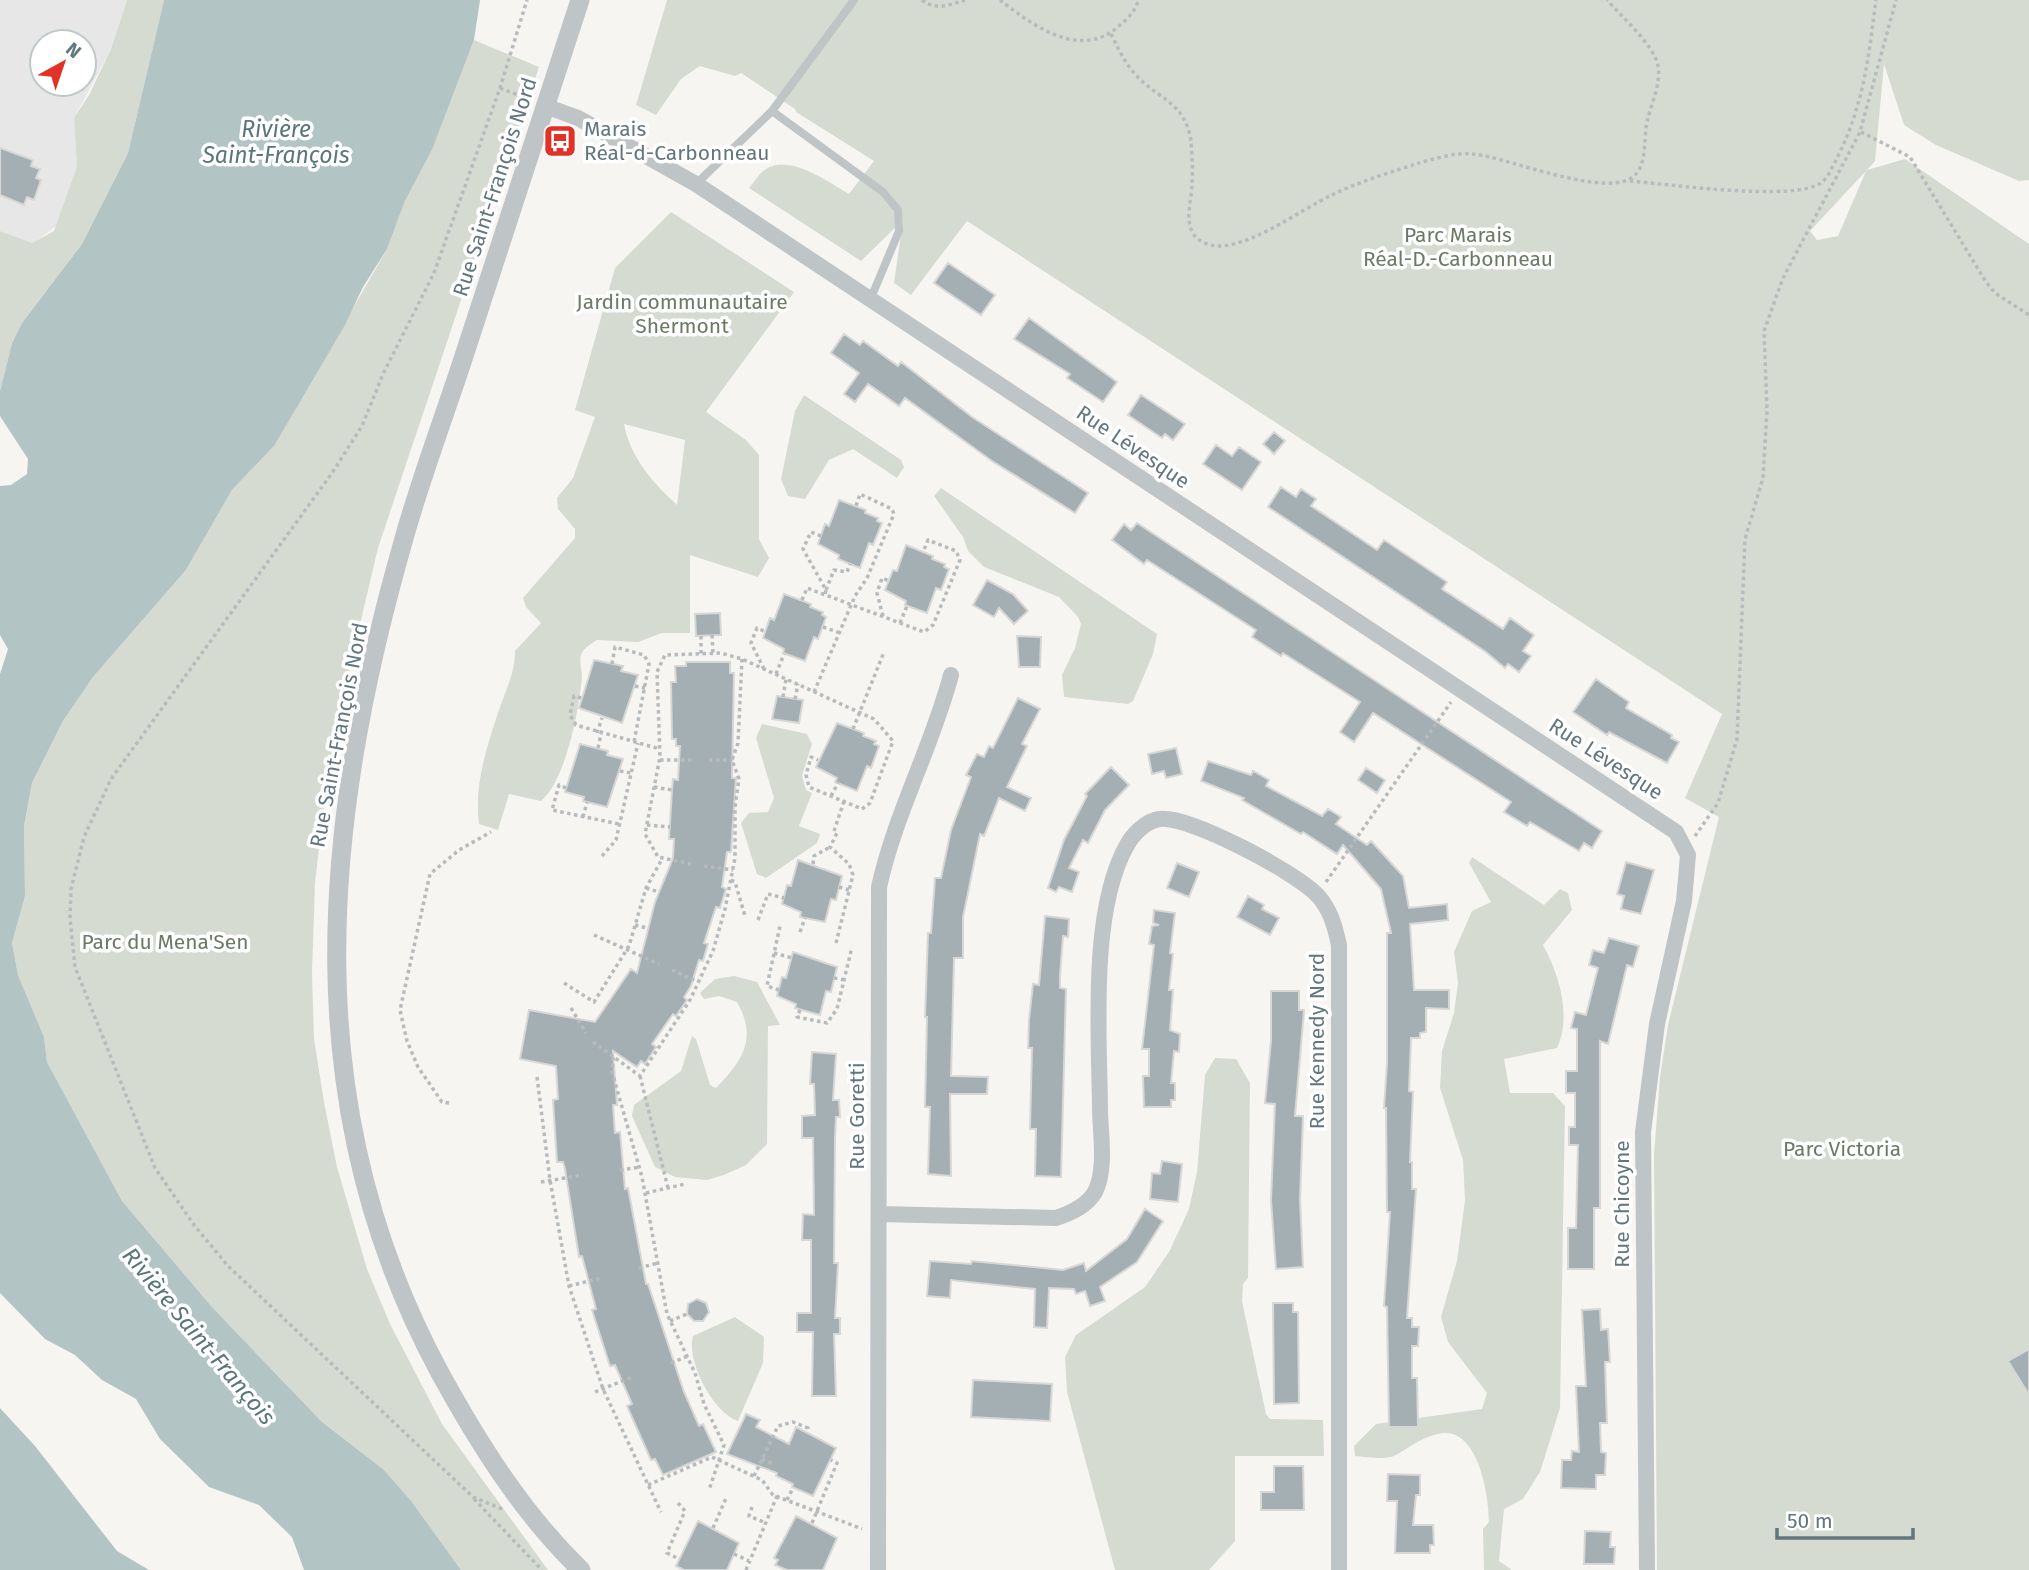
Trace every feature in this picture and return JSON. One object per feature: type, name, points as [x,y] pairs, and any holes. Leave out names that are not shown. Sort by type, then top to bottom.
[{"type":"street","name":"Rue Saint-François Nord","points":[[580,0],[415,502],[389,594],[351,776],[337,877],[334,949],[339,1039],[354,1138],[384,1246],[413,1321],[456,1402],[497,1468],[537,1523],[582,1570]]},
{"type":"street","name":"Rue Lévesque","points":[[545,106],[579,118],[696,184],[1666,823],[1684,844]]},
{"type":"street","name":"Rue Goretti","points":[[878,1570],[879,887],[894,833],[933,736],[951,675]]},
{"type":"street","name":"Rue Kennedy Nord","points":[[879,1214],[1056,1218],[1083,1206],[1094,1192],[1101,1160],[1102,938],[1108,904],[1126,846],[1147,823],[1159,818],[1195,826],[1266,860],[1317,894],[1328,909],[1339,945],[1339,1570]]},
{"type":"street","name":"Rue Chicoyne","points":[[1647,1570],[1643,1132],[1657,1024],[1684,901],[1688,855],[1684,844]]},
{"type":"lane","points":[[696,184],[772,111],[854,0]]},
{"type":"lane","points":[[772,111],[883,192],[898,210],[899,231],[871,298]]},
{"type":"path","points":[[527,0],[500,88],[435,273],[383,374],[362,426],[332,473],[111,779],[84,837],[71,889],[70,918],[75,967],[155,1168],[194,1225],[228,1266],[473,1497],[542,1570]]},
{"type":"path","points":[[922,0],[930,6],[942,8],[965,0]]},
{"type":"path","points":[[1000,0],[1038,30],[1065,39],[1100,38],[1111,34],[1127,19],[1138,0]]},
{"type":"path","points":[[1111,34],[1136,75],[1170,100],[1185,117],[1191,140],[1192,184],[1188,219],[1193,233],[1207,244],[1234,244],[1256,237],[1334,193],[1418,164],[1469,153],[1497,156],[1558,175],[1616,184],[1628,180],[1636,174],[1641,163],[1647,119],[1657,87],[1658,64],[1651,50],[1607,0]]},
{"type":"path","points":[[1628,180],[1759,191],[1802,190],[1822,182],[1840,152],[1862,100],[1876,0]]},
{"type":"path","points":[[1684,844],[1713,815],[1737,739],[1745,540],[1763,478],[1767,410],[1764,331],[1783,278],[1860,132],[1896,0]]},
{"type":"path","points":[[500,88],[545,106]]},
{"type":"path","points":[[1860,132],[1910,157],[1986,282],[1995,293],[2029,315]]},
{"type":"path","points":[[814,692],[841,634],[851,604],[867,578],[894,514],[892,509],[860,494],[856,506]]},
{"type":"path","points":[[821,536],[811,532],[803,549],[826,592]]},
{"type":"path","points":[[878,533],[885,535]]},
{"type":"path","points":[[802,600],[807,588],[826,592],[924,632],[933,625],[960,560],[956,551],[928,540],[923,552]]},
{"type":"path","points":[[826,592],[834,570],[847,572],[850,564]]},
{"type":"path","points":[[883,617],[877,593],[882,578],[888,581]]},
{"type":"path","points":[[900,623],[907,606]]},
{"type":"path","points":[[823,627],[841,634]]},
{"type":"path","points":[[764,631],[757,628],[751,643],[764,669]]},
{"type":"path","points":[[712,635],[713,653]]},
{"type":"path","points":[[701,636],[701,654]]},
{"type":"path","points":[[602,856],[616,840],[631,774],[649,664],[644,655],[615,647],[611,664]]},
{"type":"path","points":[[853,729],[884,652]]},
{"type":"path","points":[[691,864],[662,859],[647,839],[647,825],[660,760],[658,665],[665,655],[713,653],[742,659],[874,719],[893,740],[870,803],[862,809],[809,787],[806,775],[811,757],[818,760]]},
{"type":"path","points":[[776,674],[784,654]]},
{"type":"path","points":[[640,1076],[690,1000],[717,940],[733,870],[739,779],[732,760],[738,743],[742,659]]},
{"type":"path","points":[[783,697],[786,679]]},
{"type":"path","points":[[795,699],[797,684]]},
{"type":"path","points":[[635,686],[645,688]]},
{"type":"path","points":[[1317,894],[1460,688]]},
{"type":"path","points":[[582,698],[574,696],[570,715],[576,725],[599,734],[660,749]]},
{"type":"path","points":[[598,748],[602,718]]},
{"type":"path","points":[[660,760],[694,760]]},
{"type":"path","points":[[709,760],[732,760]]},
{"type":"path","points":[[620,771],[631,774]]},
{"type":"path","points":[[831,796],[838,783]]},
{"type":"path","points":[[566,788],[559,785],[552,810],[619,824]]},
{"type":"path","points":[[654,787],[672,790]]},
{"type":"path","points":[[813,864],[814,856],[830,846],[844,801]]},
{"type":"path","points":[[583,817],[587,802]]},
{"type":"path","points":[[647,825],[670,827]]},
{"type":"path","points":[[449,1103],[442,1102],[418,1068],[407,1041],[400,1010],[430,874],[459,850],[491,832]]},
{"type":"path","points":[[830,846],[849,864],[853,874],[836,943]]},
{"type":"path","points":[[564,983],[594,1002],[627,949],[646,888],[662,859]]},
{"type":"path","points":[[704,866],[733,870]]},
{"type":"path","points":[[731,880],[735,882],[745,916]]},
{"type":"path","points":[[839,887],[849,890]]},
{"type":"path","points":[[646,888],[659,892]]},
{"type":"path","points":[[758,920],[768,894],[784,898]]},
{"type":"path","points":[[800,932],[805,918]]},
{"type":"path","points":[[635,925],[647,928]]},
{"type":"path","points":[[779,990],[767,986],[780,926]]},
{"type":"path","points":[[594,935],[659,964]]},
{"type":"path","points":[[800,1010],[797,1017],[827,1023],[837,1009],[852,947]]},
{"type":"path","points":[[774,953],[792,958]]},
{"type":"path","points":[[672,970],[696,982]]},
{"type":"path","points":[[834,978],[845,980]]},
{"type":"path","points":[[571,1008],[586,1033]]},
{"type":"path","points":[[593,1042],[640,1076],[668,1188]]},
{"type":"path","points":[[614,1056],[612,1072],[646,1193],[664,1305],[688,1356],[704,1404],[724,1445],[709,1490]]},
{"type":"path","points":[[537,1077],[550,1180],[569,1286],[603,1389],[661,1512]]},
{"type":"path","points":[[620,1170],[640,1167]]},
{"type":"path","points":[[541,1181],[583,1175]]},
{"type":"path","points":[[646,1193],[685,1184]]},
{"type":"path","points":[[639,1268],[659,1263]]},
{"type":"path","points":[[569,1286],[601,1278]]},
{"type":"path","points":[[670,1321],[687,1314]]},
{"type":"path","points":[[671,1363],[688,1356]]},
{"type":"path","points":[[595,1392],[632,1377]]},
{"type":"path","points":[[754,1476],[778,1426],[793,1422],[808,1428],[806,1431]]},
{"type":"path","points":[[648,1485],[709,1457],[754,1476],[777,1496],[878,1536]]},
{"type":"path","points":[[762,1459],[774,1464]]},
{"type":"path","points":[[812,1523],[837,1463],[831,1460]]},
{"type":"path","points":[[787,1500],[793,1488]]},
{"type":"path","points":[[713,1528],[727,1496]]},
{"type":"path","points":[[747,1570],[777,1496]]},
{"type":"path","points":[[473,1497],[537,1523]]},
{"type":"path","points":[[678,1503],[685,1511],[667,1553],[679,1559]]},
{"type":"path","points":[[752,1507],[749,1516],[766,1523]]},
{"type":"path","points":[[733,1554],[750,1561]]},
{"type":"shaded area","points":[[0,0],[127,0],[111,49],[98,73],[98,28],[28,28],[28,98],[85,98],[74,118],[77,166],[56,226],[32,244],[0,231]]},
{"type":"green space","points":[[127,0],[164,0],[128,153],[82,244],[22,323],[12,343],[0,391],[0,231],[32,243],[54,231],[77,166],[74,118],[87,98],[98,98],[98,76],[111,49]]},
{"type":"green space","points":[[667,0],[2029,0],[2029,180],[2019,181],[1936,145],[1904,125],[1884,64],[1875,161],[1867,170],[1905,159],[2029,244],[2029,1570],[1657,1570],[1654,1155],[1660,1077],[1668,1025],[1719,817],[1685,798],[1722,714],[967,221],[911,295],[894,283],[903,220],[861,261],[749,188],[763,171],[784,165],[807,170],[849,194],[874,161],[796,112],[741,73],[735,76],[700,66],[681,79],[656,115],[636,105]],"holes":[[[1866,171],[1838,236],[1817,240],[1810,231]]]},
{"type":"green space","name":"Parc du Mena'Sen","points":[[474,40],[539,67],[378,548],[352,658],[326,788],[315,883],[312,974],[314,1039],[337,1167],[367,1269],[390,1324],[442,1424],[548,1570],[461,1570],[383,1469],[322,1422],[212,1307],[122,1201],[47,1062],[44,1037],[18,975],[12,943],[25,896],[24,826],[32,783],[63,721],[93,677],[186,570],[232,490],[274,446],[387,249],[405,201],[432,150]]},
{"type":"green space","name":"Jardin communautaire Shermont","points":[[671,212],[794,292],[706,412],[746,440],[759,455],[759,539],[769,558],[758,577],[690,555],[690,633],[662,633],[638,642],[597,640],[585,648],[580,657],[582,677],[578,707],[570,744],[558,777],[541,801],[509,794],[498,830],[479,824],[478,796],[482,768],[511,675],[515,651],[541,623],[526,607],[523,598],[575,538],[575,529],[558,509],[557,498],[573,478],[595,417],[575,410],[615,268]],"holes":[[[624,424],[685,440],[677,505],[644,469],[631,447]]]},
{"type":"green space","points":[[804,395],[901,460],[904,467],[897,478],[853,449],[829,460],[805,499],[788,496],[781,479],[795,411]]},
{"type":"green space","points":[[941,488],[1157,634],[1153,654],[1133,701],[1128,704],[1064,697],[1062,675],[1075,648],[1081,624],[1078,617],[1059,597],[984,567],[968,551],[963,537],[934,496]]},
{"type":"green space","points":[[762,724],[807,734],[812,744],[802,776],[806,790],[812,793],[799,826],[820,834],[817,843],[766,878],[757,874],[741,823],[749,813],[768,812],[774,798],[756,738]]},
{"type":"green space","points":[[1472,857],[1544,905],[1560,889],[1568,893],[1572,910],[1543,945],[1562,995],[1563,1022],[1557,1048],[1504,1059],[1510,1093],[1553,1093],[1565,1106],[1560,1408],[1540,1472],[1523,1499],[1504,1509],[1499,1561],[1512,1570],[1484,1570],[1483,1529],[1489,1522],[1487,1496],[1478,1464],[1463,1440],[1452,1434],[1438,1434],[1385,1458],[1355,1456],[1354,1446],[1376,1424],[1482,1409],[1487,1393],[1448,1342],[1441,1317],[1457,1261],[1465,1200],[1463,1160],[1440,1088],[1442,1051],[1454,1013],[1458,983],[1454,952],[1472,911],[1491,902],[1469,863]]},
{"type":"green space","points":[[734,976],[757,982],[780,1025],[768,1026],[767,1144],[746,1165],[724,1175],[707,1180],[675,1177],[655,1167],[632,1116],[634,1105],[681,1071],[692,1036],[696,1039],[710,1085],[716,1088],[740,1059],[746,1027],[737,1002],[719,996],[704,999],[700,993],[715,979]]},
{"type":"green space","points":[[1215,1058],[1236,1059],[1250,1083],[1248,1278],[1243,1284],[1242,1301],[1266,1414],[1270,1419],[1323,1420],[1324,1456],[1235,1456],[1235,1541],[1209,1570],[1115,1570],[1067,1392],[1065,1357],[1076,1335],[1145,1287],[1169,1252],[1189,1209],[1197,1172],[1205,1075]]},
{"type":"green space","points":[[735,1317],[764,1337],[763,1363],[738,1421],[719,1408],[711,1397],[698,1372],[692,1347],[693,1336]]},
{"type":"water","name":"Rivière Saint-François","points":[[164,0],[480,0],[474,40],[432,150],[405,201],[387,249],[363,287],[345,325],[274,446],[232,490],[186,570],[93,677],[63,721],[32,783],[24,826],[25,896],[12,943],[18,975],[44,1037],[47,1062],[122,1201],[212,1307],[322,1422],[383,1469],[411,1501],[461,1570],[304,1570],[292,1537],[259,1505],[209,1487],[160,1439],[136,1399],[102,1380],[75,1355],[45,1339],[0,1293],[0,674],[8,649],[0,635],[0,486],[11,485],[27,474],[28,459],[0,416],[0,391],[12,343],[22,323],[82,244],[128,153]]},
{"type":"water","points":[[0,1408],[35,1446],[117,1551],[149,1570],[0,1570]]},
{"type":"building","points":[[0,148],[33,160],[31,166],[40,169],[36,178],[41,180],[34,200],[27,197],[24,205],[0,195]]},
{"type":"building","points":[[948,263],[995,295],[981,315],[934,283]]},
{"type":"building","points":[[1029,318],[1117,382],[1103,402],[1067,378],[1070,374],[1014,339]]},
{"type":"building","points":[[844,334],[860,345],[863,341],[898,366],[901,362],[972,417],[1088,493],[1075,513],[992,461],[905,398],[899,406],[868,384],[855,402],[844,394],[859,373],[831,353]]},
{"type":"building","points":[[1141,395],[1185,424],[1173,440],[1165,434],[1162,438],[1128,415]]},
{"type":"building","points":[[1274,432],[1285,441],[1274,454],[1263,444]]},
{"type":"building","points":[[1216,445],[1232,456],[1239,447],[1261,462],[1242,490],[1203,464]]},
{"type":"building","points":[[1281,487],[1296,497],[1301,489],[1316,499],[1311,506],[1377,550],[1384,540],[1447,582],[1442,589],[1503,629],[1510,618],[1534,635],[1523,651],[1531,656],[1519,672],[1508,664],[1505,668],[1486,652],[1268,507]]},
{"type":"building","points":[[839,500],[866,510],[865,513],[878,518],[877,521],[882,523],[873,545],[869,543],[860,568],[838,559],[839,555],[818,544],[825,524],[829,526]]},
{"type":"building","points":[[1137,523],[1602,831],[1592,848],[1584,843],[1579,851],[1530,822],[1527,826],[1504,812],[1511,802],[1373,713],[1354,742],[1340,732],[1360,702],[1283,653],[1281,656],[1252,637],[1256,630],[1147,560],[1144,564],[1112,540],[1124,524],[1131,530]]},
{"type":"building","points":[[906,545],[933,556],[932,559],[945,564],[944,567],[949,569],[941,590],[936,588],[927,613],[905,605],[906,601],[885,590],[893,570],[897,571]]},
{"type":"building","points":[[987,580],[1013,594],[1028,611],[1014,624],[999,608],[994,617],[973,605]]},
{"type":"building","points":[[784,594],[811,604],[810,607],[823,612],[822,615],[826,617],[818,639],[814,637],[805,661],[783,653],[784,649],[763,638],[770,618],[774,620]]},
{"type":"building","points":[[720,613],[721,635],[696,636],[695,614]]},
{"type":"building","points":[[1017,636],[1041,637],[1040,667],[1019,667]]},
{"type":"building","points":[[594,660],[623,666],[621,671],[638,675],[622,723],[579,708]]},
{"type":"building","points":[[686,662],[730,662],[730,673],[734,673],[732,778],[736,778],[731,852],[727,852],[722,887],[726,889],[720,908],[716,907],[704,943],[708,944],[703,961],[699,960],[691,986],[684,997],[687,1000],[676,1016],[673,1014],[652,1044],[656,1047],[645,1064],[641,1061],[637,1067],[613,1051],[617,1105],[613,1105],[615,1133],[620,1132],[625,1189],[628,1188],[646,1284],[684,1392],[699,1426],[703,1424],[716,1452],[663,1475],[655,1459],[651,1460],[627,1406],[632,1404],[615,1365],[610,1366],[592,1310],[596,1309],[582,1256],[579,1257],[565,1169],[563,1162],[557,1162],[553,1100],[558,1099],[556,1066],[520,1059],[529,1010],[595,1022],[631,969],[637,973],[655,902],[673,858],[674,839],[669,839],[672,790],[673,779],[678,780],[680,746],[676,746],[676,739],[672,739],[671,682],[676,682],[675,666],[686,666]]},
{"type":"building","points":[[1596,679],[1629,702],[1626,708],[1672,735],[1671,738],[1679,742],[1667,763],[1609,732],[1607,735],[1573,712]]},
{"type":"building","points":[[777,696],[803,700],[799,723],[772,719]]},
{"type":"building","points":[[1018,698],[1040,709],[1022,744],[1027,746],[1007,787],[1031,798],[1025,811],[999,798],[984,836],[980,834],[963,917],[963,958],[954,958],[951,1076],[988,1077],[987,1094],[950,1094],[951,1176],[928,1174],[930,1107],[925,1107],[925,1017],[928,933],[931,933],[935,878],[941,878],[951,830],[971,777],[966,775],[977,754],[984,757],[989,746],[993,748]]},
{"type":"building","points":[[837,723],[864,733],[863,736],[876,741],[874,744],[879,746],[871,768],[867,766],[857,791],[835,782],[837,778],[816,767]]},
{"type":"building","points":[[580,744],[608,751],[607,755],[623,759],[607,807],[583,801],[584,797],[565,792]]},
{"type":"building","points":[[1176,748],[1182,774],[1166,778],[1164,771],[1152,774],[1148,754]]},
{"type":"building","points":[[1208,761],[1251,775],[1253,771],[1269,780],[1266,786],[1322,816],[1328,809],[1341,817],[1336,824],[1367,845],[1371,841],[1403,876],[1409,908],[1447,904],[1448,920],[1410,924],[1414,990],[1449,990],[1449,1009],[1426,1008],[1426,1032],[1420,1033],[1420,1038],[1411,1038],[1409,1091],[1413,1092],[1410,1162],[1412,1189],[1416,1189],[1407,1318],[1412,1318],[1412,1327],[1419,1327],[1418,1346],[1412,1346],[1412,1378],[1417,1378],[1418,1427],[1389,1427],[1387,1307],[1384,1306],[1390,1212],[1387,1212],[1384,1108],[1387,1063],[1387,933],[1391,933],[1381,889],[1343,845],[1337,854],[1303,832],[1301,834],[1242,800],[1244,798],[1201,781]]},
{"type":"building","points":[[1111,767],[1129,785],[1105,810],[1088,843],[1083,840],[1069,868],[1079,872],[1072,892],[1059,887],[1056,892],[1048,888],[1064,840],[1087,796],[1085,794]]},
{"type":"building","points":[[1366,768],[1385,780],[1377,793],[1358,780]]},
{"type":"building","points":[[798,860],[842,876],[836,900],[831,899],[825,922],[800,917],[801,912],[782,904],[787,885],[791,886]]},
{"type":"building","points":[[1626,862],[1654,870],[1641,914],[1621,909],[1624,896],[1617,894]]},
{"type":"building","points":[[1177,863],[1199,872],[1189,897],[1167,888]]},
{"type":"building","points":[[1248,896],[1264,905],[1262,909],[1279,918],[1270,935],[1237,917]]},
{"type":"building","points":[[1154,910],[1175,913],[1170,953],[1173,954],[1169,990],[1173,990],[1170,1030],[1180,1034],[1179,1052],[1174,1051],[1171,1083],[1175,1083],[1175,1100],[1171,1100],[1171,1107],[1144,1107],[1143,1076],[1149,1076],[1149,1049],[1142,1049],[1154,945],[1149,944],[1152,926],[1159,925],[1153,923]]},
{"type":"building","points":[[1045,916],[1069,919],[1068,937],[1063,936],[1060,975],[1060,988],[1066,989],[1061,1177],[1035,1176],[1036,1129],[1030,1129],[1032,1048],[1028,1048],[1029,1020],[1033,984],[1039,985]]},
{"type":"building","points":[[1609,938],[1639,946],[1633,967],[1627,965],[1608,1044],[1600,1041],[1600,1208],[1594,1208],[1594,1269],[1568,1269],[1568,1228],[1576,1228],[1578,1145],[1569,1145],[1569,1127],[1575,1127],[1575,1093],[1566,1093],[1566,1071],[1577,1071],[1577,1029],[1571,1028],[1575,1012],[1586,1015],[1598,968],[1589,965],[1593,950],[1604,953]]},
{"type":"building","points":[[793,952],[837,967],[831,992],[826,991],[820,1015],[795,1008],[796,1004],[777,996],[782,977],[786,978]]},
{"type":"building","points":[[1271,991],[1299,991],[1299,1010],[1304,1010],[1295,1116],[1303,1116],[1300,1200],[1303,1267],[1276,1269],[1271,1200],[1275,1104],[1265,1103],[1271,1041]]},
{"type":"building","points":[[812,1052],[836,1054],[833,1100],[839,1100],[840,1117],[836,1117],[835,1138],[834,1263],[838,1263],[835,1318],[840,1318],[840,1334],[834,1334],[836,1396],[812,1396],[813,1332],[797,1332],[797,1313],[811,1313],[811,1240],[802,1240],[803,1214],[814,1215],[813,1138],[802,1138],[802,1116],[815,1115],[814,1084],[810,1084]]},
{"type":"building","points":[[1162,1161],[1182,1164],[1178,1202],[1150,1199],[1152,1173],[1160,1174]]},
{"type":"building","points":[[1145,1209],[1163,1221],[1137,1262],[1100,1287],[1105,1301],[1090,1306],[1085,1291],[1076,1294],[1074,1289],[1049,1288],[1047,1328],[1034,1327],[1035,1289],[951,1280],[950,1298],[927,1296],[930,1261],[971,1264],[972,1261],[1063,1270],[1084,1263],[1086,1271],[1127,1239]]},
{"type":"building","points":[[697,1299],[706,1303],[709,1312],[703,1321],[694,1321],[687,1314],[688,1304]]},
{"type":"building","points":[[1273,1303],[1293,1303],[1293,1312],[1298,1312],[1299,1403],[1274,1404]]},
{"type":"building","points":[[1600,1309],[1601,1330],[1608,1329],[1610,1362],[1605,1362],[1607,1423],[1600,1423],[1601,1452],[1606,1453],[1605,1475],[1596,1475],[1596,1489],[1561,1488],[1562,1460],[1571,1460],[1572,1451],[1579,1452],[1576,1386],[1586,1386],[1582,1310]]},
{"type":"building","points":[[2029,1349],[2029,1395],[2008,1361]]},
{"type":"building","points":[[973,1380],[1052,1384],[1050,1421],[971,1417]]},
{"type":"building","points":[[746,1414],[760,1420],[756,1427],[789,1444],[796,1427],[836,1448],[813,1496],[792,1487],[793,1484],[776,1476],[777,1473],[727,1454]]},
{"type":"building","points":[[1274,1466],[1303,1466],[1304,1510],[1261,1510],[1261,1492],[1274,1492]]},
{"type":"building","points":[[1388,1474],[1420,1475],[1420,1495],[1416,1495],[1413,1525],[1433,1525],[1434,1545],[1430,1545],[1430,1553],[1395,1553],[1397,1501],[1387,1501]]},
{"type":"building","points":[[796,1516],[837,1538],[823,1570],[787,1570],[775,1565],[778,1560],[774,1558]]},
{"type":"building","points":[[698,1521],[739,1543],[727,1570],[684,1570],[676,1566]]},
{"type":"building","points":[[1585,1531],[1611,1532],[1610,1547],[1615,1547],[1614,1564],[1584,1564]]},
{"type":"place","name":"Marais Réal-d-Carbonneau","points":[[560,141]]},
{"type":"park label","name":"Parc Marais Réal-D.-Carbonneau","points":[[1458,247]]},
{"type":"park label","name":"Parc Victoria","points":[[1842,1149]]}]
